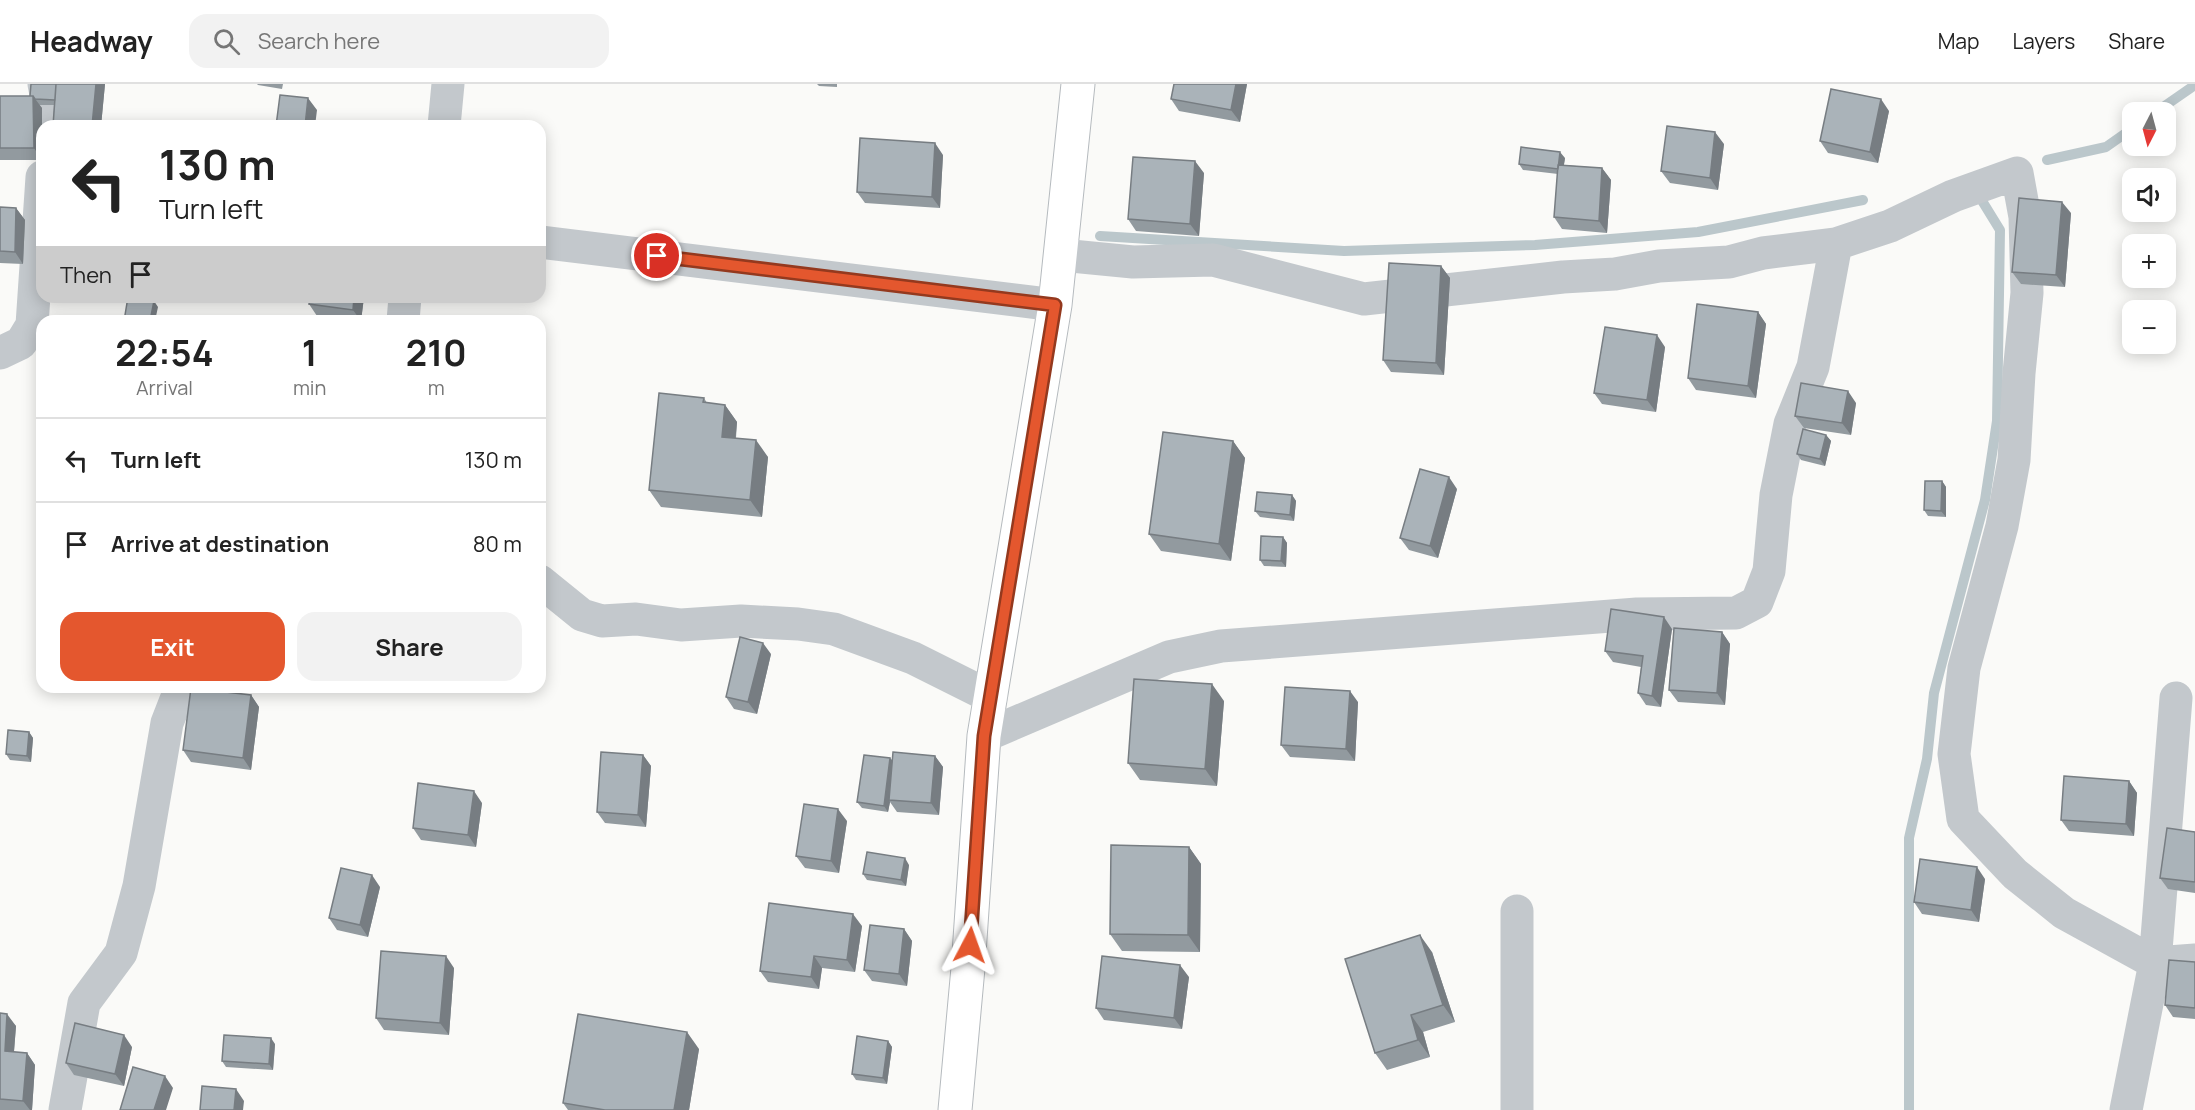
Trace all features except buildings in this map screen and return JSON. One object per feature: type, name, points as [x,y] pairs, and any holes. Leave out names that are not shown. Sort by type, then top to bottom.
[{"type":"main road","points":[[955,1110],[968,968],[984,736],[1055,305],[1078,84]]},
{"type":"street","points":[[44,84],[47,99],[45,120]]},
{"type":"street","points":[[445,120],[448,84]]},
{"type":"street","points":[[1061,255],[1133,262],[1213,260],[1364,299],[1563,277],[1615,274],[1659,266],[1730,262],[1763,253],[1836,244],[1890,226],[1953,196],[2017,173],[2025,217],[2027,293],[2014,460],[2002,526],[1964,668],[1954,754],[1963,819],[2015,874],[2064,913],[2155,963],[2195,960]]},
{"type":"street","points":[[546,243],[1055,305]]},
{"type":"street","points":[[984,736],[1169,657],[1221,646],[1637,614],[1736,614],[1758,602],[1769,571],[1776,495],[1790,424],[1813,367],[1836,244]]},
{"type":"street","points":[[0,353],[21,344],[32,325],[36,266]]},
{"type":"street","points":[[546,586],[582,615],[602,621],[636,618],[681,625],[741,621],[834,628],[913,658],[991,697]]},
{"type":"street","points":[[65,1110],[84,1003],[121,953],[139,886],[167,723],[179,693]]},
{"type":"street","points":[[2126,1110],[2155,963],[2176,698]]},
{"type":"street","points":[[1517,911],[1517,1110]]},
{"type":"waterway","points":[[2170,102],[2195,85]]},
{"type":"waterway","points":[[2047,160],[2106,147],[2122,136]]},
{"type":"waterway","points":[[1909,1110],[1909,838],[1927,759],[1934,693],[1985,500],[1997,421],[2000,230],[1976,191]]},
{"type":"waterway","points":[[1100,236],[1344,251],[1535,245],[1698,232],[1863,200]]},
{"type":"route","points":[[657,256],[1055,305],[984,736],[970,945]]}]
